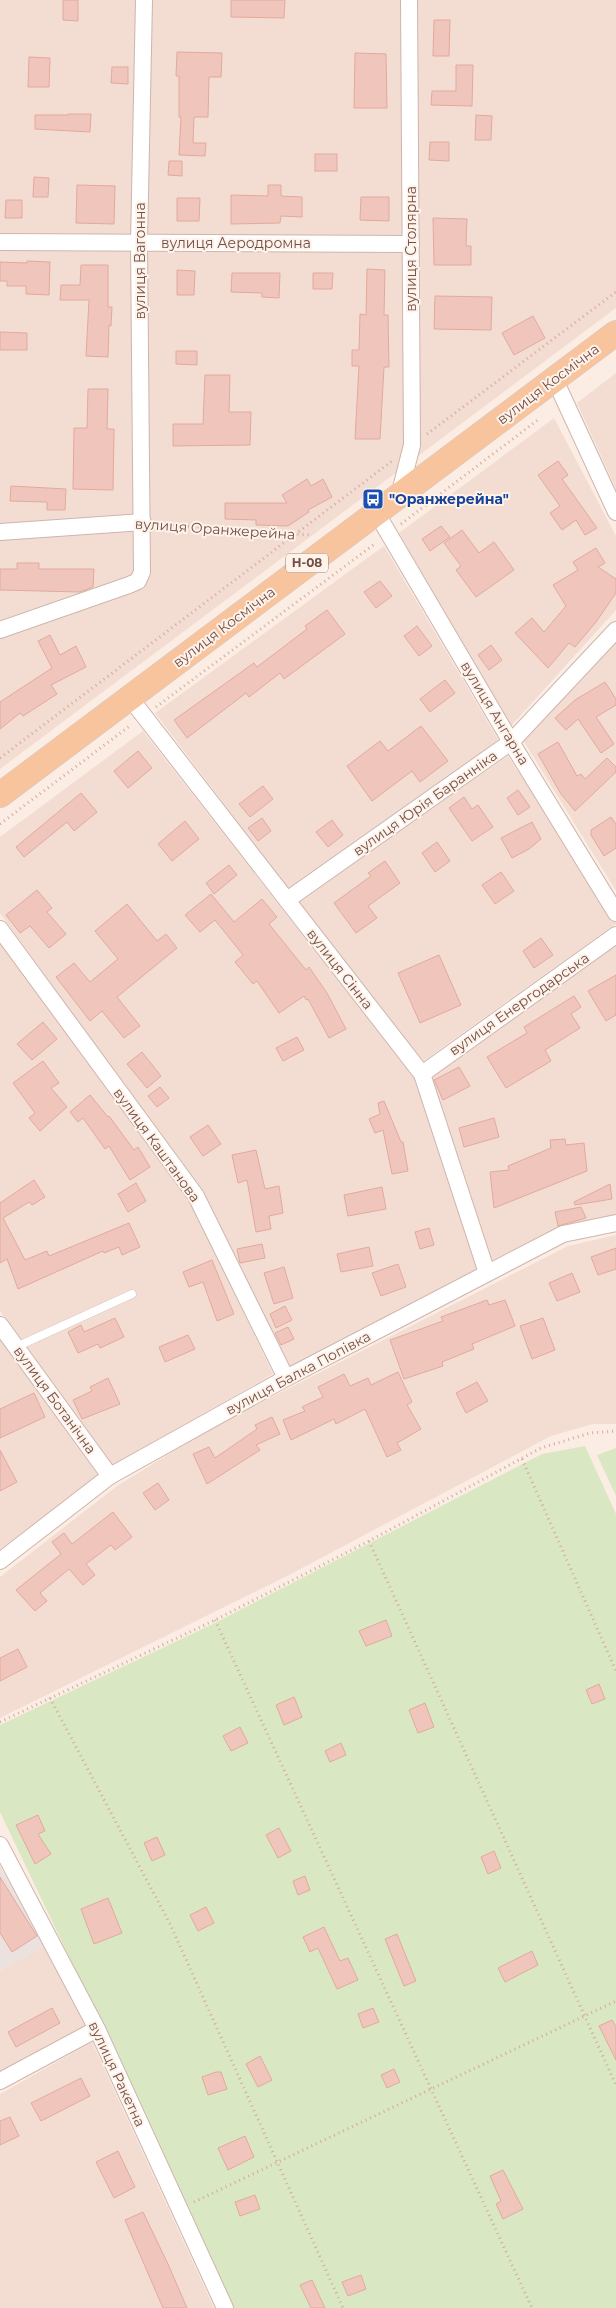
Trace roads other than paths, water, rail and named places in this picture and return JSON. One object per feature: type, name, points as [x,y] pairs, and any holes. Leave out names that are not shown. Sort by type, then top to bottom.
[{"type":"main road","name":"вулиця Космічна","points":[[0,795],[137,707],[341,538],[399,496],[560,390],[616,333]]},
{"type":"street","name":"вулиця Вагонна","points":[[0,630],[138,581],[142,572],[139,243],[144,0]]},
{"type":"street","name":"вулиця Столярна","points":[[399,496],[412,445],[409,0]]},
{"type":"street","name":"вулиця Аеродромна","points":[[0,242],[411,244]]},
{"type":"street","points":[[560,390],[616,512]]},
{"type":"street","name":"вулиця Ангарна","points":[[376,512],[511,742],[616,913]]},
{"type":"street","name":"вулиця Оранжерейна","points":[[0,532],[142,522]]},
{"type":"street","name":"вулиця Юрія Баранніка","points":[[287,900],[511,742],[616,630]]},
{"type":"street","name":"вулиця Сінна","points":[[137,707],[422,1074],[486,1273]]},
{"type":"street","name":"вулиця Каштанова","points":[[0,929],[196,1196],[286,1378]]},
{"type":"street","name":"вулиця Енергодарська","points":[[422,1074],[616,935]]},
{"type":"street","name":"вулиця Балка Попівка","points":[[0,1561],[110,1476],[286,1378],[563,1234],[616,1223]]},
{"type":"street","name":"вулиця Ботанічна","points":[[0,1324],[110,1476]]},
{"type":"street","name":"вулиця Ракетна","points":[[0,1845],[97,2029],[225,2308]]},
{"type":"street","points":[[0,2081],[97,2029]]},
{"type":"lane","points":[[16,1347],[132,1294]]},
{"type":"place","name":"\"Оранжерейна\"","points":[[373,499]]}]
